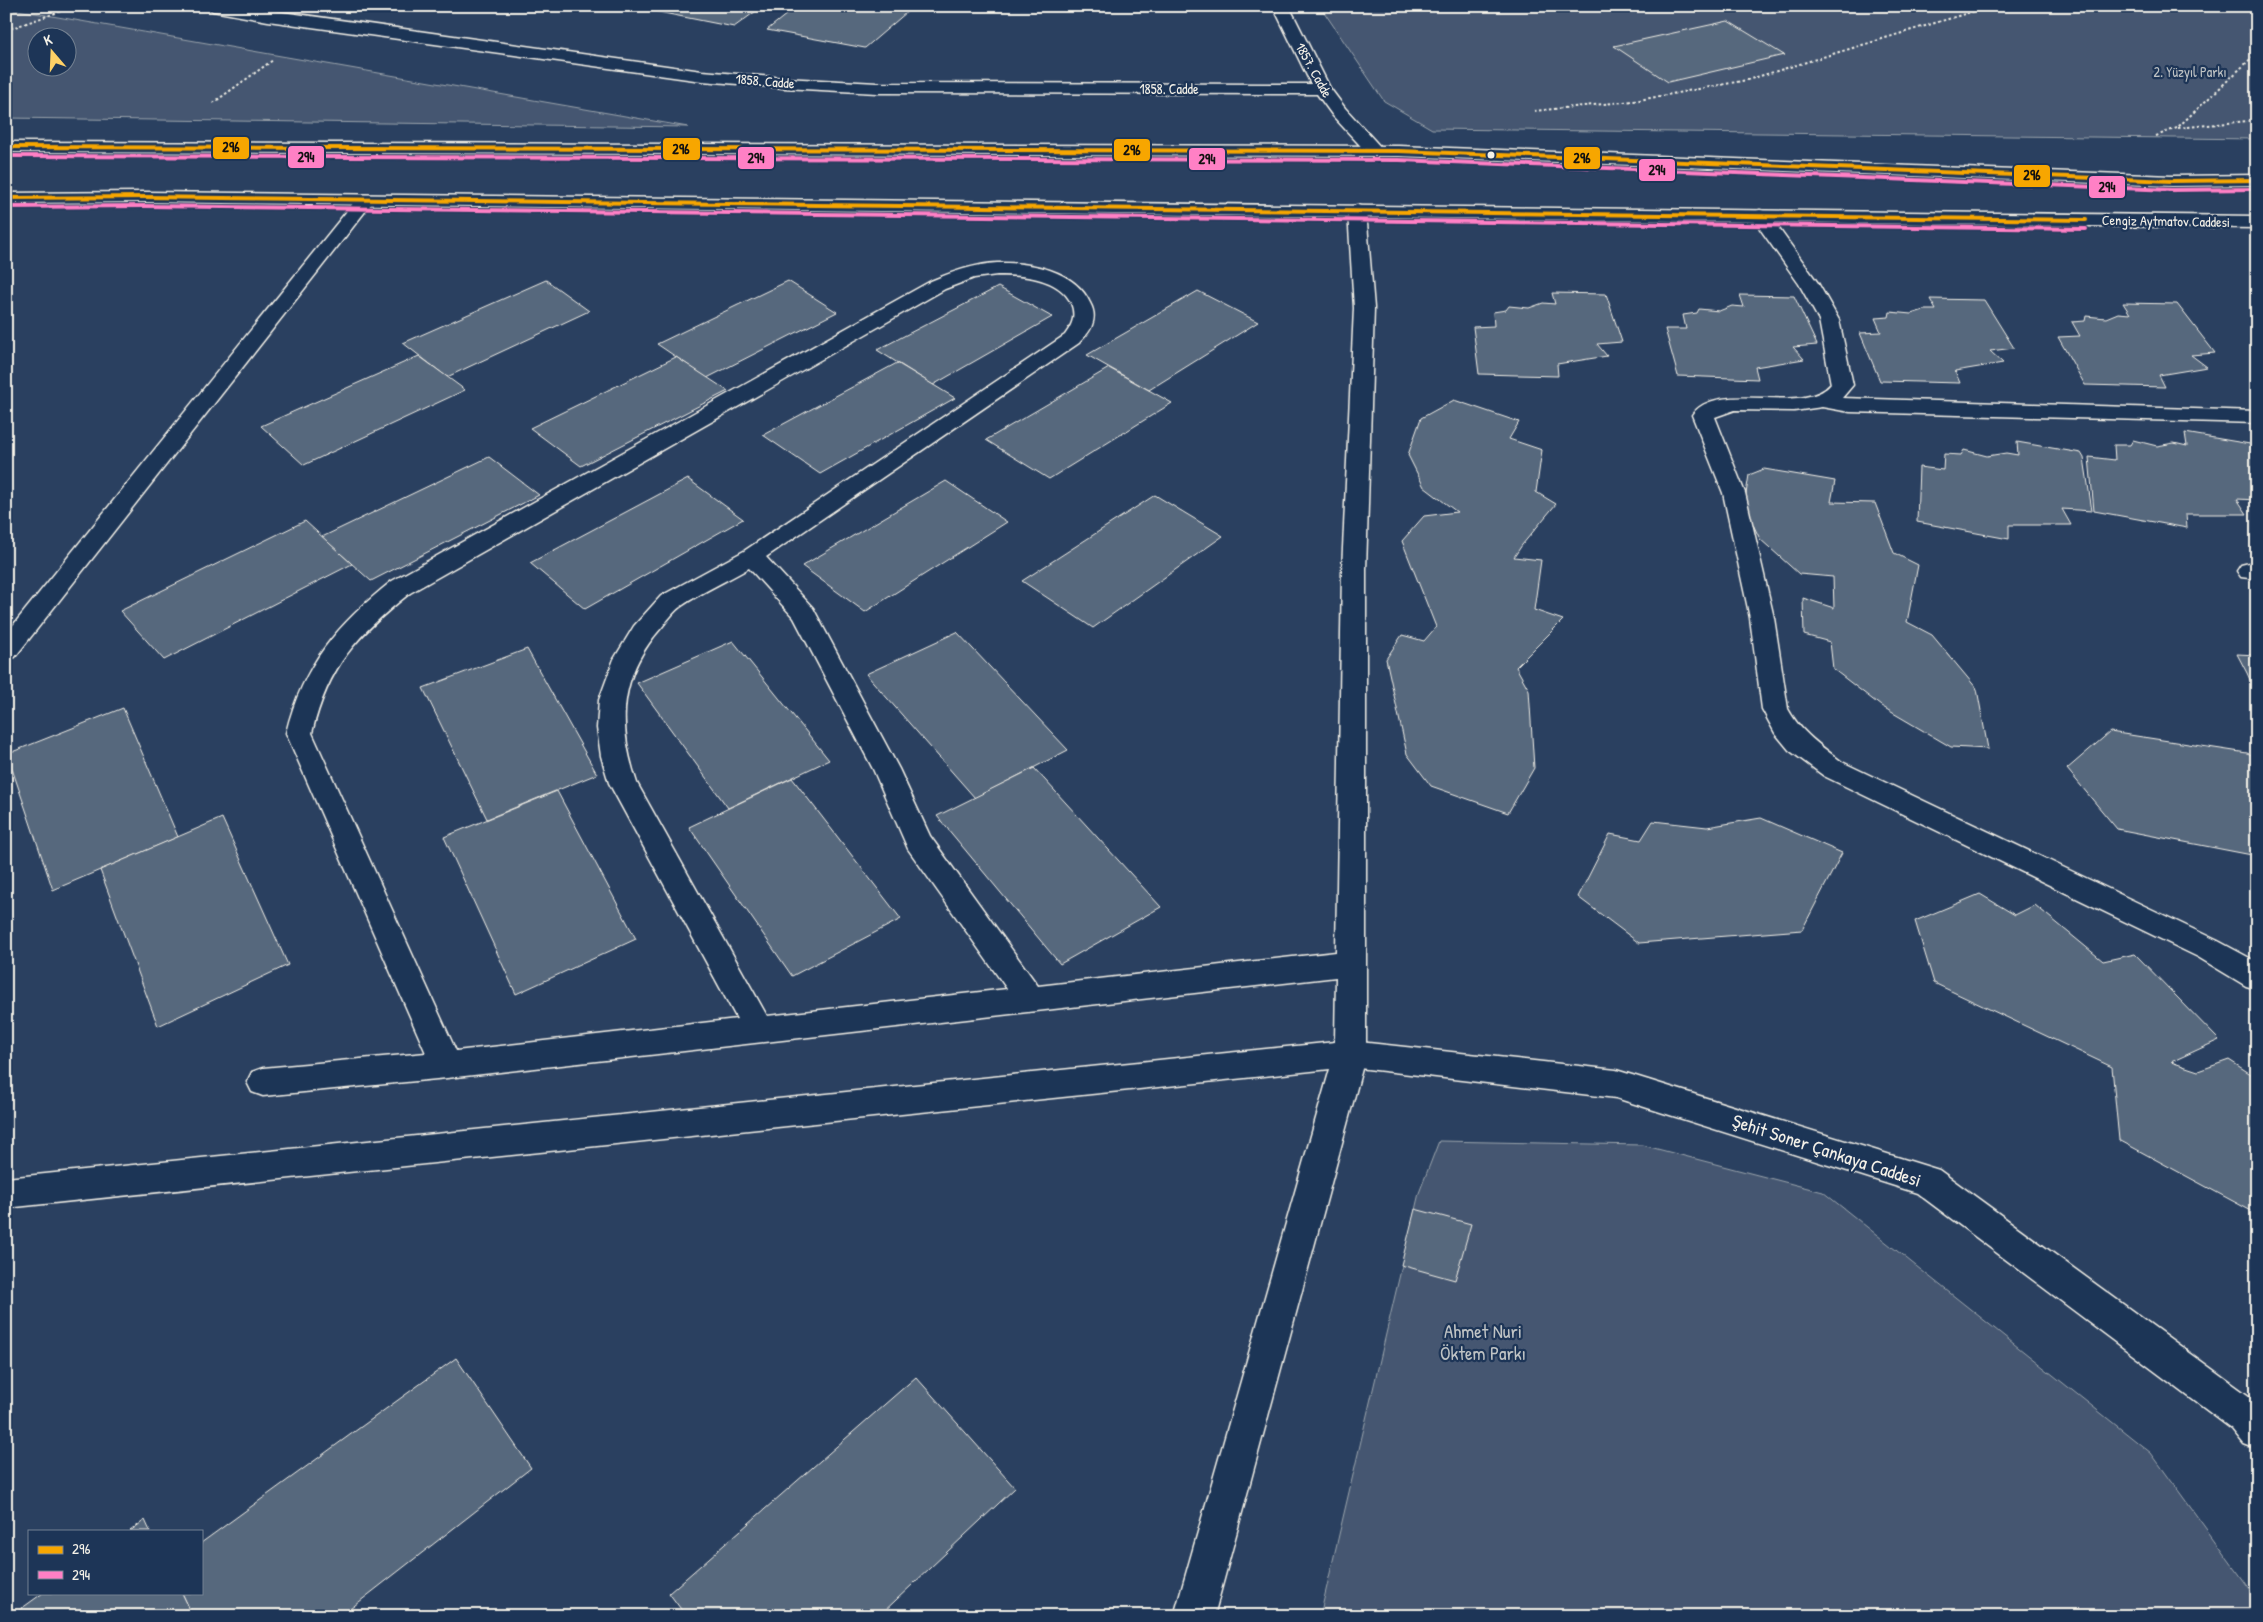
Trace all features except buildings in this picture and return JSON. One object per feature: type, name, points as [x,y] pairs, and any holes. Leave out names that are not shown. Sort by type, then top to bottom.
[{"type":"main road","name":"1858. Cadde","points":[[213,6],[324,24],[702,76],[784,84],[877,88],[1322,89]]},
{"type":"main road","name":"1857. Cadde","points":[[1281,6],[1322,89],[1339,112],[1375,151]]},
{"type":"main road","points":[[6,148],[1375,151],[2172,181],[2257,180]]},
{"type":"main road","name":"Cengiz Aytmatov Caddesi","points":[[6,198],[145,197],[2257,222]]},
{"type":"main road","points":[[6,651],[365,200]]},
{"type":"main road","points":[[1194,1616],[1350,1054],[1354,570],[1364,308],[1357,211]]},
{"type":"main road","points":[[1760,216],[1808,283],[1828,320],[1842,385],[1832,397],[1813,404],[1734,404],[1719,407],[1703,416],[1734,493],[1762,618],[1775,709],[1784,726],[1798,743],[1833,769],[2208,949],[2256,976]]},
{"type":"main road","points":[[447,1065],[299,733],[303,709],[312,685],[328,658],[348,632],[401,587],[938,285],[975,272],[996,269],[1017,270],[1055,279],[1071,288],[1081,300],[1085,313],[1082,326],[1072,339],[752,556],[670,602],[643,632],[623,665],[612,700],[610,728],[614,756],[623,783],[759,1030]]},
{"type":"main road","points":[[1824,401],[1850,406],[2257,417]]},
{"type":"main road","points":[[752,556],[804,614],[886,769],[918,841],[1031,999]]},
{"type":"main road","points":[[263,1082],[447,1065],[1351,963]]},
{"type":"main road","name":"Şehit Soner Çankaya Caddesi","points":[[6,1194],[1350,1054],[1616,1084],[1927,1181],[2245,1416],[2257,1431]]},
{"type":"path","points":[[6,30],[76,6]]},
{"type":"path","points":[[1528,112],[1634,101],[1746,80],[1991,6]]},
{"type":"path","points":[[152,147],[324,24]]},
{"type":"path","points":[[2178,128],[2257,53]]},
{"type":"path","points":[[2155,137],[2178,128],[2257,120]]},
{"type":"green space","name":"2. Yüzyıl Parkı","points":[[1320,6],[2257,6],[2257,139],[1432,129],[1384,101]]},
{"type":"green space","points":[[6,8],[688,127],[6,118]]},
{"type":"green space","name":"Ahmet Nuri Öktem Parkı","points":[[1439,1141],[1642,1145],[1823,1192],[2151,1453],[2257,1599],[2257,1616],[1320,1616],[1419,1193]]},
{"type":"transit line","name":"296","points":[[6,147],[1399,151],[2172,181],[2257,180]]},
{"type":"transit line","name":"294","points":[[6,156],[1399,160],[2172,190],[2257,189]]},
{"type":"transit line","name":"296","points":[[6,198],[145,197],[2086,220]]},
{"type":"transit line","name":"294","points":[[6,207],[145,206],[2086,229]]}]
